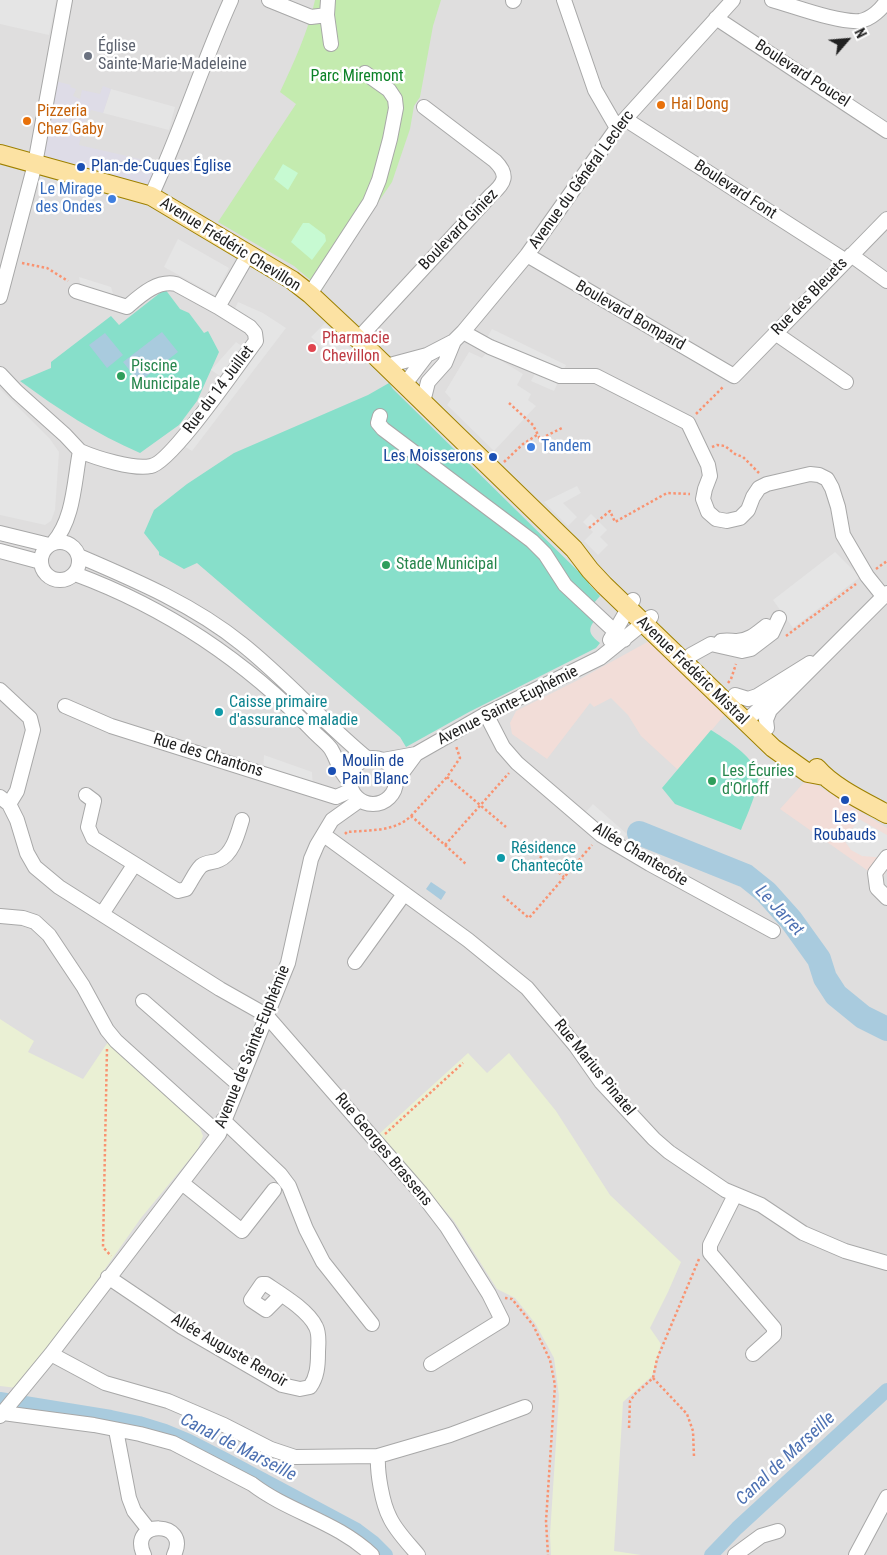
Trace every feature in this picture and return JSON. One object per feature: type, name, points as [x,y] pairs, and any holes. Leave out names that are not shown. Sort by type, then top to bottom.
[{"type":"main road","name":"Avenue Frédéric Chevillon","points":[[0,154],[151,196],[292,280],[310,294],[423,402]]},
{"type":"main road","name":"Avenue Frédéric Mistral","points":[[423,402],[574,549],[590,570],[630,604],[763,732],[813,764],[824,776],[887,814]]},
{"type":"main road","name":"Avenue Frédéric Mistral","points":[[687,658],[730,691],[749,718]]},
{"type":"street","points":[[0,297],[7,262],[35,164],[65,0]]},
{"type":"street","points":[[151,196],[168,160],[211,45],[231,0]]},
{"type":"street","points":[[269,0],[312,17],[326,14]]},
{"type":"street","points":[[328,0],[326,14],[331,44]]},
{"type":"street","points":[[564,0],[595,90],[621,123]]},
{"type":"street","name":"Avenue du Général Leclerc","points":[[423,402],[428,382],[445,363],[459,337],[527,256],[621,123],[733,0]]},
{"type":"street","points":[[772,0],[845,20],[862,21],[885,5]]},
{"type":"street","name":"Boulevard Poucel","points":[[716,18],[887,130]]},
{"type":"street","points":[[310,294],[370,202],[379,180],[390,138],[396,108],[395,99],[389,90],[365,73]]},
{"type":"street","name":"Boulevard Giniez","points":[[358,339],[491,195],[502,186],[504,176],[502,168],[424,107]]},
{"type":"street","name":"Boulevard Font","points":[[621,123],[887,281]]},
{"type":"street","name":"Rue des Bleuets","points":[[734,376],[887,219]]},
{"type":"street","points":[[72,286],[128,307],[147,290],[169,282],[218,307],[248,254]]},
{"type":"street","name":"Boulevard Bompard","points":[[527,256],[734,376]]},
{"type":"street","name":"Rue du 14 Juillet","points":[[80,451],[100,460],[144,467],[153,466],[168,456],[256,341],[255,333],[250,327],[218,307]]},
{"type":"street","points":[[775,333],[846,382]]},
{"type":"street","points":[[459,337],[490,346],[560,376],[596,376],[688,423],[708,465],[710,476],[704,499],[708,512],[716,519],[727,522],[740,518],[748,510],[759,488],[767,484],[810,474],[819,475],[827,479],[838,507],[843,535],[867,576],[885,595],[836,642],[803,668],[749,718]]},
{"type":"street","name":"Avenue du Général Leclerc","points":[[386,366],[427,354],[459,337]]},
{"type":"street","name":"Avenue du Général Leclerc","points":[[407,386],[427,354]]},
{"type":"street","points":[[0,374],[80,451],[67,520],[62,532],[44,550],[41,562],[46,574],[57,580],[69,578],[74,574],[79,562],[69,534],[67,520]]},
{"type":"street","points":[[407,386],[428,382]]},
{"type":"street","points":[[380,416],[378,423],[383,429],[532,541],[545,554],[565,585],[619,636]]},
{"type":"street","points":[[0,533],[51,544],[64,542],[76,551],[183,604],[241,643],[293,688],[368,759]]},
{"type":"street","points":[[0,551],[41,562]]},
{"type":"street","points":[[74,574],[132,597],[174,620],[230,656],[318,735],[331,749],[342,773],[354,791],[373,804],[387,800],[392,795],[396,781],[392,769],[383,760],[368,759],[361,762],[355,767],[352,774],[354,791]]},
{"type":"street","name":"Avenue Sainte-Euphémie","points":[[619,636],[630,604]]},
{"type":"street","points":[[711,644],[742,650],[751,649],[772,633],[779,618]]},
{"type":"street","name":"Avenue Sainte-Euphémie","points":[[383,760],[416,754],[486,714],[600,658],[619,636],[647,620]]},
{"type":"street","points":[[687,658],[711,644],[729,639],[737,641],[751,638],[766,626]]},
{"type":"street","points":[[763,732],[770,710],[821,660],[836,642]]},
{"type":"street","points":[[730,691],[748,699],[758,696],[803,668]]},
{"type":"street","points":[[0,690],[30,718],[33,730],[17,791],[4,801],[17,820],[27,853],[35,866],[60,888],[220,989],[266,1014]]},
{"type":"street","name":"Rue des Chantons","points":[[65,706],[112,726],[336,797],[354,791]]},
{"type":"street","name":"Allée Chantecôte","points":[[486,714],[503,747],[517,763],[601,835],[773,931]]},
{"type":"street","name":"Avenue Sainte-Euphémie","points":[[396,781],[416,754]]},
{"type":"street","name":"Avenue de Sainte-Euphémie","points":[[7,1408],[51,1354],[219,1134],[223,1120],[288,963],[311,859],[317,846],[329,838],[332,820],[354,791]]},
{"type":"street","points":[[86,795],[94,801],[88,827],[92,838],[178,891],[186,889],[202,865],[211,861],[218,861],[226,855],[235,841],[242,820]]},
{"type":"street","name":"Rue Marius Pinatel","points":[[329,838],[468,940],[527,988],[574,1045],[601,1082],[654,1139],[669,1152],[725,1190],[761,1205],[812,1236],[845,1251],[887,1264]]},
{"type":"street","points":[[887,857],[875,873],[877,888],[887,898]]},
{"type":"street","points":[[102,914],[134,865]]},
{"type":"street","points":[[355,962],[404,894]]},
{"type":"street","points":[[0,916],[23,918],[35,922],[49,935],[83,986],[107,1030],[116,1041],[219,1134]]},
{"type":"street","points":[[143,1001],[238,1084]]},
{"type":"street","name":"Rue Georges Brassens","points":[[266,1014],[421,1193],[447,1227],[489,1294],[502,1320],[431,1364]]},
{"type":"street","points":[[223,1120],[280,1174],[289,1186],[306,1229],[323,1262],[372,1324]]},
{"type":"street","points":[[182,1183],[242,1231],[274,1190]]},
{"type":"street","points":[[735,1194],[710,1246],[710,1253],[774,1328],[774,1335],[753,1354]]},
{"type":"street","name":"Allée Auguste Renoir","points":[[108,1277],[182,1327],[282,1385],[300,1389],[310,1387],[315,1380],[318,1364],[318,1336],[316,1327],[309,1316],[282,1295]]},
{"type":"street","points":[[51,1354],[105,1383],[168,1401],[224,1425],[271,1449],[295,1457],[374,1456],[450,1435],[525,1407]]},
{"type":"street","points":[[7,1408],[140,1434],[181,1448],[252,1484],[263,1493],[347,1535],[372,1555]]},
{"type":"street","points":[[116,1430],[129,1498],[134,1511],[149,1530]]},
{"type":"street","points":[[374,1456],[378,1465],[386,1508],[390,1519],[418,1555]]},
{"type":"street","points":[[856,1555],[887,1497]]},
{"type":"street","points":[[144,1555],[141,1545],[145,1534],[149,1530],[161,1527],[172,1532],[177,1544],[174,1555]]},
{"type":"street","points":[[734,1555],[761,1536],[778,1531]]},
{"type":"path","points":[[7,262],[47,268],[72,286]]},
{"type":"path","points":[[688,423],[734,376]]},
{"type":"path","points":[[509,403],[532,425],[540,439],[562,428]]},
{"type":"path","points":[[495,472],[522,444],[538,435]]},
{"type":"path","points":[[702,451],[717,445],[725,446],[735,454],[743,457],[767,484]]},
{"type":"path","points":[[589,528],[610,511],[615,522],[667,493],[704,495]]},
{"type":"path","points":[[781,640],[887,561]]},
{"type":"path","points":[[730,691],[737,662],[742,661]]},
{"type":"path","points":[[329,838],[347,832],[390,828],[405,822],[447,777],[460,758],[452,733]]},
{"type":"path","points":[[445,846],[517,763]]},
{"type":"path","points":[[447,777],[506,827]]},
{"type":"path","points":[[411,816],[467,865]]},
{"type":"path","points":[[503,896],[529,918],[601,835]]},
{"type":"path","points":[[536,852],[564,877]]},
{"type":"path","points":[[107,1030],[103,1247],[118,1265]]},
{"type":"path","points":[[376,1141],[463,1063]]},
{"type":"path","points":[[629,1428],[630,1401],[653,1378],[658,1359],[701,1255]]},
{"type":"path","points":[[489,1294],[512,1299],[533,1325],[550,1360],[555,1385],[546,1521],[548,1555]]},
{"type":"path","points":[[653,1378],[687,1414],[693,1430],[694,1456]]},
{"type":"shaded area","points":[[0,0],[887,0],[887,1555],[0,1555]]},
{"type":"shaded area","points":[[0,0],[56,0],[49,35],[0,24]]},
{"type":"shaded area","points":[[55,81],[71,85],[70,87],[76,89],[73,96],[80,99],[82,90],[100,94],[103,86],[111,89],[103,113],[91,110],[84,123],[79,145],[161,164],[150,189],[45,161],[41,156]]},
{"type":"shaded area","points":[[111,89],[175,107],[169,130],[103,113]]},
{"type":"shaded area","points":[[178,239],[229,268],[215,295],[164,267]]},
{"type":"shaded area","points":[[79,277],[111,287],[116,303],[82,293]]},
{"type":"shaded area","points":[[238,302],[263,313],[286,328],[192,451],[179,443],[226,380],[211,370],[236,342],[249,351],[256,341],[232,315]]},
{"type":"shaded area","points":[[325,323],[352,350],[338,363],[311,337]]},
{"type":"shaded area","points":[[492,329],[566,365],[554,391],[531,381],[538,368],[484,343]]},
{"type":"shaded area","points":[[469,352],[482,358],[487,352],[523,374],[517,385],[531,394],[528,400],[536,406],[494,451],[447,405],[451,399],[445,392]]},
{"type":"shaded area","points":[[0,389],[50,439],[59,452],[55,510],[51,521],[45,525],[0,515]]},
{"type":"shaded area","points":[[577,486],[581,493],[563,503],[577,517],[568,526],[544,502]]},
{"type":"shaded area","points":[[591,514],[607,530],[600,537],[608,545],[598,555],[584,541],[593,532],[583,522]]},
{"type":"shaded area","points":[[835,552],[860,577],[793,628],[773,600]]},
{"type":"shaded area","points":[[651,640],[727,712],[678,770],[641,736],[628,715],[611,698],[594,707],[590,703],[547,759],[512,734],[510,723],[516,711],[582,678]]},
{"type":"shaded area","points":[[264,755],[312,772],[313,789],[263,773]]},
{"type":"shaded area","points":[[807,779],[887,828],[887,870],[881,880],[780,809]]},
{"type":"shaded area","points":[[593,804],[627,834],[619,845],[581,817]]},
{"type":"shaded area","points":[[859,819],[887,835],[887,858],[862,856],[851,850],[844,840]]},
{"type":"green space","name":"Parc Miremont","points":[[315,0],[441,0],[433,26],[420,97],[414,106],[410,129],[392,182],[338,261],[322,290],[294,266],[218,222],[296,104],[280,92],[305,35]]},
{"type":"green space","points":[[283,164],[298,173],[288,190],[274,179]]},
{"type":"green space","points":[[303,223],[309,223],[325,235],[326,241],[312,260],[291,242]]},
{"type":"green space","name":"Piscine Municipale","points":[[165,289],[180,309],[189,313],[204,333],[208,331],[219,352],[197,401],[179,425],[140,453],[108,438],[78,420],[20,381],[51,368],[51,362],[111,316],[119,325]]},
{"type":"green space","name":"Stade Municipal","points":[[389,383],[578,571],[580,570],[592,581],[589,584],[600,596],[593,604],[602,613],[590,628],[592,635],[600,643],[596,648],[469,712],[406,747],[400,737],[197,563],[184,569],[159,555],[159,552],[144,533],[154,510],[187,484],[234,453],[368,395]]},
{"type":"green space","name":"Les Écuries d'Orloff","points":[[711,730],[744,754],[750,760],[757,773],[757,786],[741,830],[675,804],[662,788]]},
{"type":"green space","points":[[0,1019],[34,1041],[28,1052],[83,1079],[108,1042],[197,1121],[203,1136],[198,1149],[141,1218],[17,1388],[0,1386]]},
{"type":"green space","points":[[468,1053],[487,1073],[509,1053],[556,1111],[610,1195],[681,1262],[650,1328],[661,1344],[652,1376],[623,1402],[614,1551],[641,1555],[551,1555],[550,1535],[559,1396],[554,1358],[535,1323],[515,1298],[497,1289],[454,1221],[379,1134]]},
{"type":"water","points":[[162,332],[178,352],[139,382],[123,362]]},
{"type":"water","points":[[105,333],[123,355],[107,368],[89,345]]},
{"type":"water","points":[[431,882],[446,892],[441,900],[426,889]]},
{"type":"waterway","name":"Le Jarret","points":[[639,833],[746,876],[766,892],[791,920],[819,959],[825,978],[836,995],[863,1017],[887,1029]]},
{"type":"waterway","name":"Canal de Marseille","points":[[711,1555],[737,1528],[887,1390]]},
{"type":"waterway","name":"Canal de Marseille","points":[[0,1399],[111,1417],[165,1431],[226,1460],[357,1530],[386,1555]]},
{"type":"place","name":"Église Sainte-Marie-Madeleine","points":[[88,56]]},
{"type":"place","name":"Hai Dong","points":[[661,105]]},
{"type":"place","name":"Pizzeria Chez Gaby","points":[[27,121]]},
{"type":"place","name":"Plan-de-Cuques Église","points":[[81,167]]},
{"type":"place","name":"Le Mirage des Ondes","points":[[112,199]]},
{"type":"place","name":"Pharmacie Chevillon","points":[[312,348]]},
{"type":"place","name":"Piscine Municipale","points":[[121,376]]},
{"type":"place","name":"Tandem","points":[[531,447]]},
{"type":"place","name":"Les Moisserons","points":[[493,457]]},
{"type":"place","name":"Stade Municipal","points":[[386,565]]},
{"type":"place","name":"Caisse primaire d'assurance maladie","points":[[219,712]]},
{"type":"place","name":"Moulin de Pain Blanc","points":[[332,771]]},
{"type":"place","name":"Les Écuries d'Orloff","points":[[712,781]]},
{"type":"place","name":"Les Roubauds","points":[[845,800]]},
{"type":"place","name":"Résidence Chantecôte","points":[[501,858]]}]
